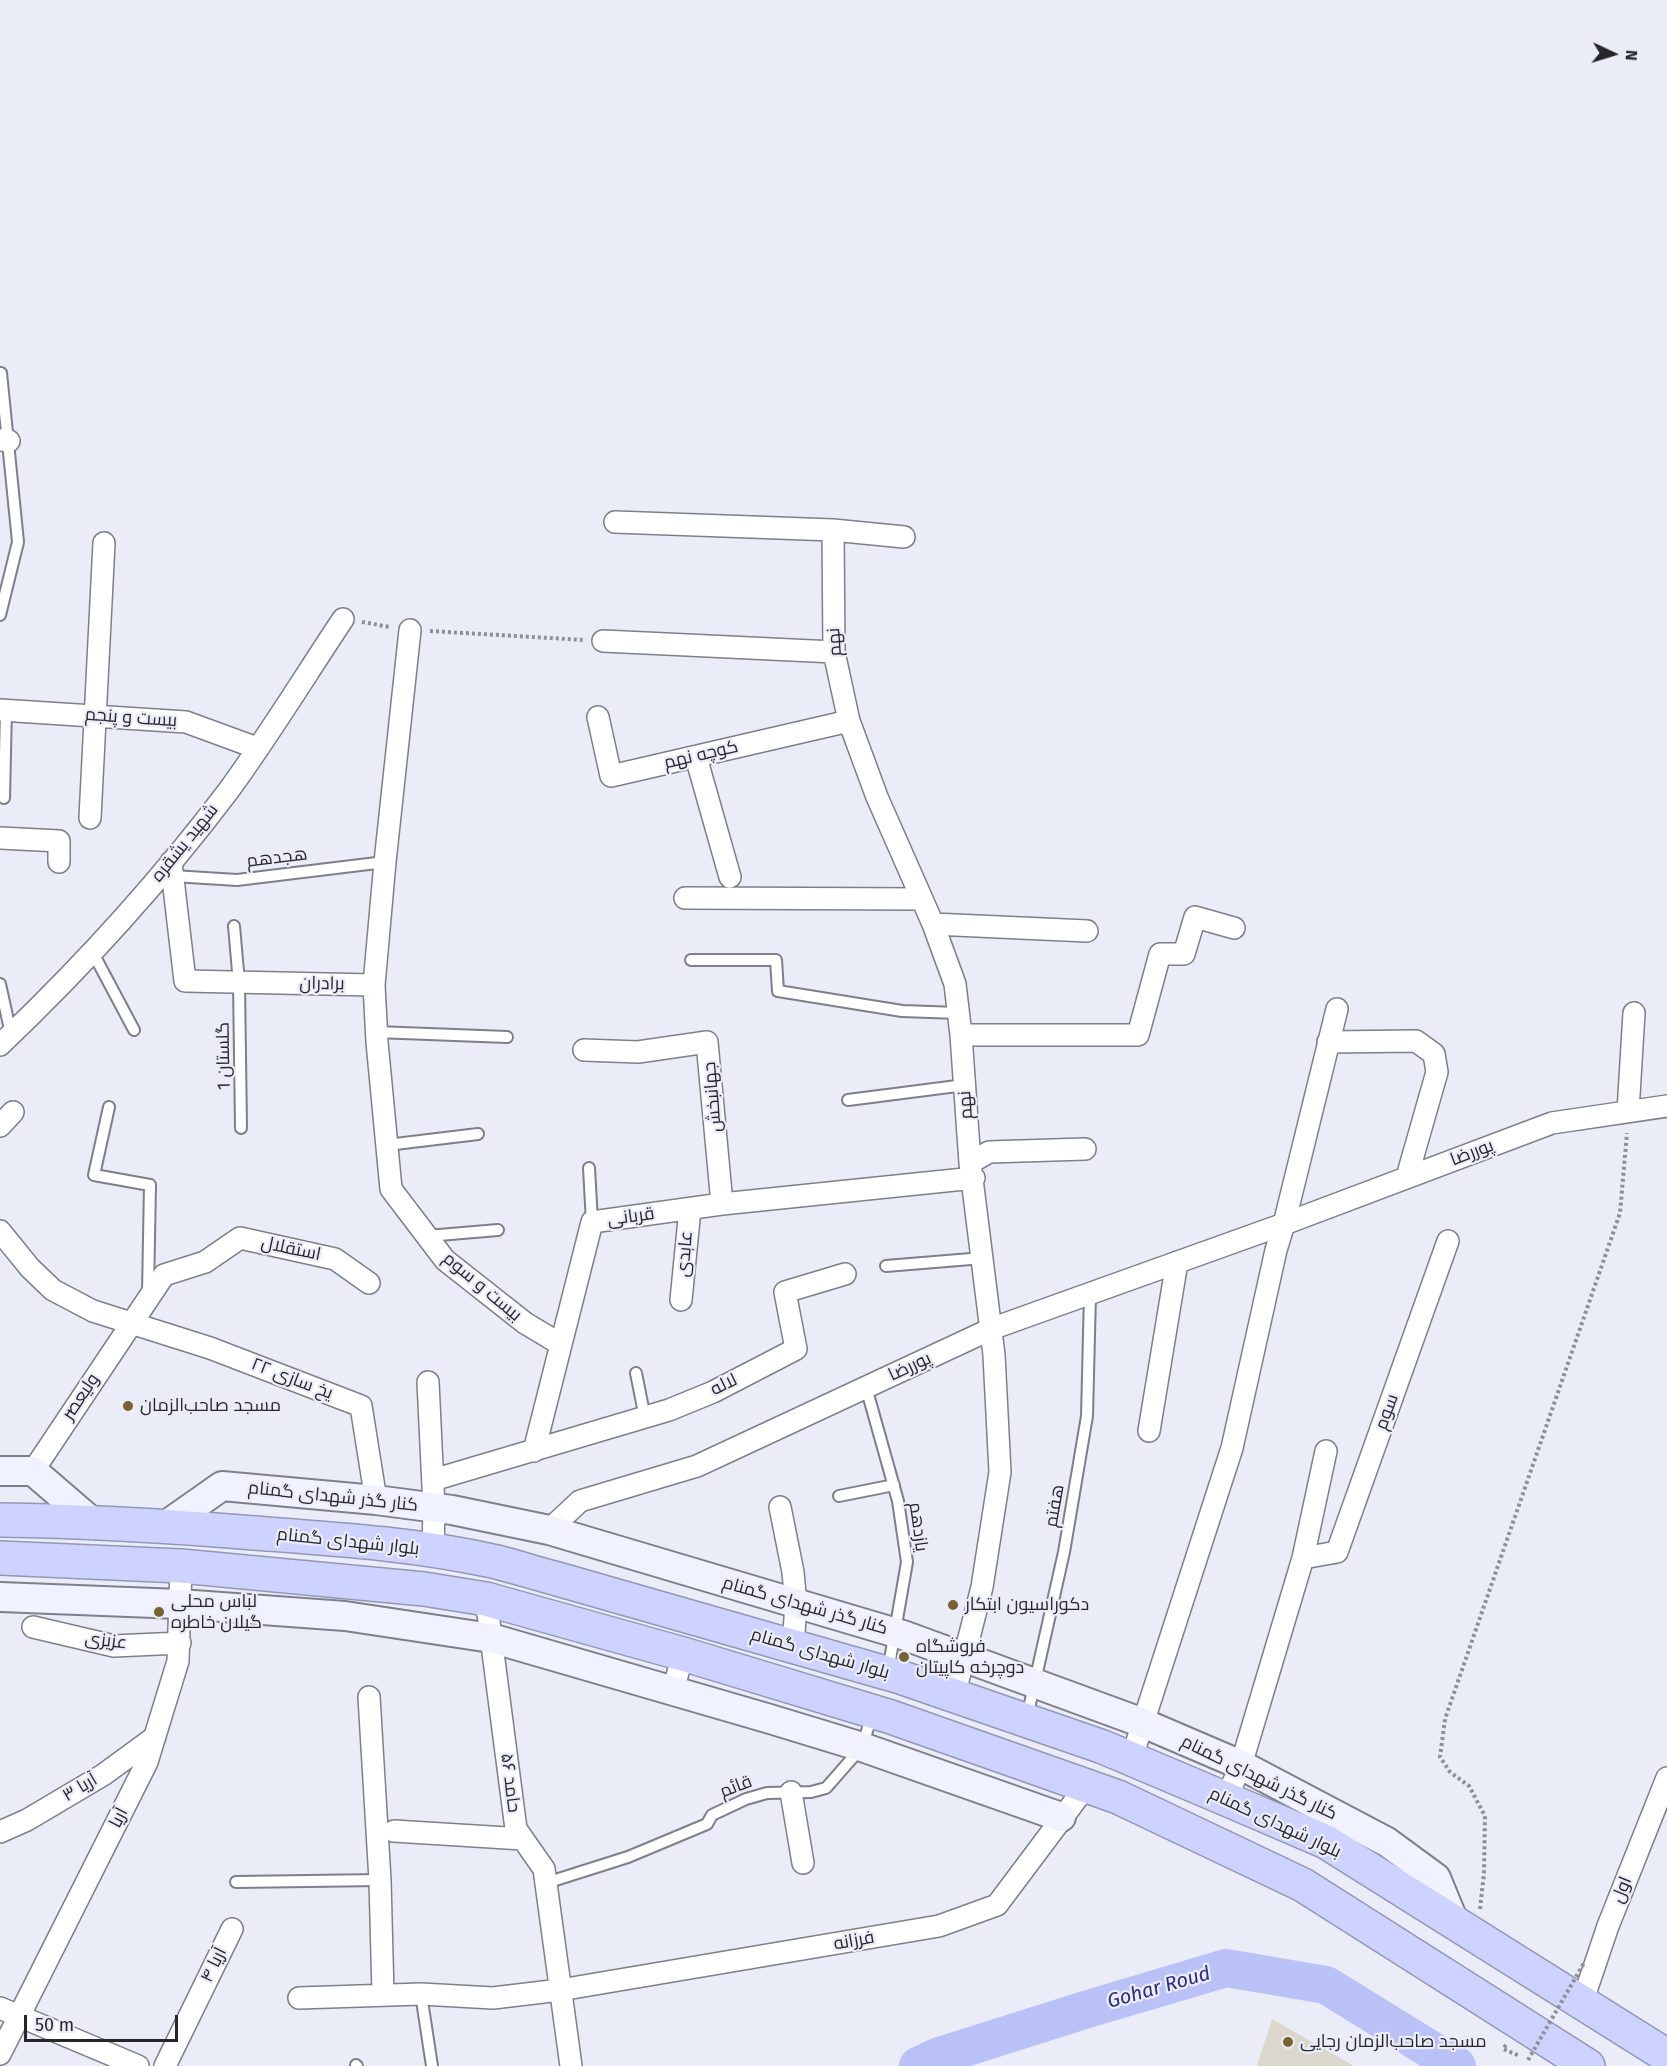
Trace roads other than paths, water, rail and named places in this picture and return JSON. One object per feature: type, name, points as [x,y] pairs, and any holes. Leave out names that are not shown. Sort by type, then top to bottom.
[{"type":"highway","name":"بلوار شهدای گمنام","points":[[0,1520],[91,1521],[165,1526],[361,1541],[433,1551],[520,1569],[887,1674],[1103,1747],[1326,1842],[1667,2056]]},
{"type":"highway","points":[[0,1558],[181,1566],[424,1589],[486,1599],[683,1654],[873,1711],[1118,1797],[1303,1885],[1588,2066]]},
{"type":"highway","points":[[1118,1797],[1131,1760]]},
{"type":"street","points":[[615,522],[832,530],[904,537]]},
{"type":"street","name":"نهم","points":[[832,530],[834,652],[849,721],[877,797],[933,924],[955,984],[962,1035],[972,1170],[994,1355],[1000,1472],[982,1587],[954,1696]]},
{"type":"street","points":[[90,818],[104,543]]},
{"type":"street","name":"شهید یشقره","points":[[5,1040],[58,989],[172,869],[229,789],[343,619]]},
{"type":"street","points":[[387,1145],[376,1032],[374,985],[410,630]]},
{"type":"street","points":[[603,641],[834,652]]},
{"type":"street","name":"بیست و پنجم","points":[[3,710],[186,722],[257,748]]},
{"type":"street","name":"کوچه نهم","points":[[598,717],[611,776],[849,721]]},
{"type":"street","points":[[696,757],[730,877]]},
{"type":"street","points":[[0,838],[59,841],[59,862]]},
{"type":"street","name":"برادران","points":[[172,869],[185,981],[374,985]]},
{"type":"street","points":[[685,898],[922,899]]},
{"type":"street","points":[[962,1035],[1138,1035],[1160,954],[1184,954],[1195,917],[1234,928]]},
{"type":"street","points":[[933,924],[1087,931]]},
{"type":"street","points":[[1131,1760],[1232,1448],[1275,1250],[1284,1224],[1337,1009]]},
{"type":"street","points":[[1628,1112],[1634,1014]]},
{"type":"street","points":[[1328,1042],[1416,1041],[1434,1054],[1437,1072],[1407,1177]]},
{"type":"street","name":"جهانبخش","points":[[584,1050],[638,1052],[707,1042],[722,1204]]},
{"type":"street","name":"پوررضا","points":[[549,1530],[580,1501],[697,1466],[991,1329],[1284,1224],[1552,1123],[1667,1106]]},
{"type":"street","name":"بیست و سوم","points":[[387,1145],[392,1189],[445,1260],[525,1323],[560,1344]]},
{"type":"street","name":"قربانی","points":[[534,1451],[592,1222],[972,1170],[989,1152],[1085,1149]]},
{"type":"street","name":"عابدی","points":[[681,1300],[690,1209]]},
{"type":"street","points":[[0,1231],[30,1268],[53,1290],[93,1311],[131,1323]]},
{"type":"street","name":"استقلال","points":[[131,1323],[164,1275],[205,1262],[240,1238],[336,1259],[369,1283]]},
{"type":"street","name":"سوم","points":[[1303,1558],[1337,1552],[1448,1240]]},
{"type":"street","points":[[1149,1431],[1177,1262]]},
{"type":"street","name":"لاله","points":[[534,1451],[669,1410],[713,1392],[796,1349],[785,1292],[845,1274]]},
{"type":"street","name":"ولیعصر","points":[[33,1471],[131,1323]]},
{"type":"street","name":"یخ سازی ۲۲","points":[[131,1323],[210,1348],[362,1406],[376,1500]]},
{"type":"street","points":[[428,1382],[434,1494],[433,1551]]},
{"type":"street","points":[[434,1494],[534,1451]]},
{"type":"street","points":[[1226,1799],[1241,1765],[1303,1558],[1326,1451]]},
{"type":"street","points":[[0,1471],[33,1471],[91,1521]]},
{"type":"street","name":"کنار گذر شهدای گمنام","points":[[165,1526],[222,1486],[376,1500],[434,1494],[796,1605],[896,1633],[1143,1723],[1241,1765],[1387,1842],[1428,1872],[1436,1878],[1466,1930]]},
{"type":"street","points":[[780,1507],[793,1572],[796,1605],[794,1646]]},
{"type":"street","name":"آریا","points":[[0,2054],[147,1762],[178,1661],[181,1566]]},
{"type":"street","points":[[0,1598],[180,1604],[345,1616],[491,1638],[862,1747],[1061,1817]]},
{"type":"street","name":"حامد ۵۶","points":[[486,1599],[516,1829],[544,1869],[571,2066]]},
{"type":"street","name":"عزیزی","points":[[33,1627],[114,1646],[180,1642]]},
{"type":"street","points":[[673,1690],[683,1654]]},
{"type":"street","points":[[369,1697],[380,1880],[383,1995]]},
{"type":"street","name":"آریا ۳","points":[[0,1832],[27,1820],[103,1775],[156,1737]]},
{"type":"street","name":"اول","points":[[1582,2003],[1608,1926],[1667,1778]]},
{"type":"street","name":"فرزانه","points":[[299,1998],[421,1994],[493,1998],[560,1990],[939,1926],[997,1905],[1087,1785]]},
{"type":"street","points":[[791,1792],[803,1863]]},
{"type":"street","points":[[394,1832],[523,1839]]},
{"type":"street","name":"آریا ۴","points":[[165,2066],[232,1929]]},
{"type":"street","points":[[0,2008],[138,2066]]},
{"type":"lane","points":[[0,615],[18,542],[5,440],[1,373]]},
{"type":"lane","points":[[3,710],[4,798]]},
{"type":"lane","name":"هجدهم","points":[[172,869],[237,880],[385,862]]},
{"type":"lane","name":"گلستان 1","points":[[234,926],[239,983],[241,1128]]},
{"type":"lane","points":[[92,951],[134,1030]]},
{"type":"lane","points":[[691,960],[776,960],[778,991],[902,1011],[958,1013]]},
{"type":"lane","points":[[0,984],[5,1040]]},
{"type":"lane","points":[[376,1032],[507,1037]]},
{"type":"lane","points":[[848,1100],[965,1085]]},
{"type":"lane","points":[[109,1107],[94,1175],[150,1185],[148,1298]]},
{"type":"lane","points":[[387,1145],[478,1134]]},
{"type":"lane","points":[[589,1168],[592,1222]]},
{"type":"lane","points":[[427,1236],[498,1230]]},
{"type":"lane","points":[[886,1266],[983,1258]]},
{"type":"lane","name":"هفتم","points":[[1027,1720],[1064,1552],[1087,1416],[1090,1294]]},
{"type":"lane","points":[[636,1373],[645,1418]]},
{"type":"lane","name":"یازدهم","points":[[866,1387],[898,1501],[907,1562],[887,1674]]},
{"type":"lane","points":[[839,1496],[894,1485]]},
{"type":"lane","name":"قائم","points":[[546,1883],[628,1857],[707,1824],[712,1815],[746,1799],[767,1793],[811,1792],[826,1788],[862,1747],[873,1711]]},
{"type":"lane","points":[[236,1882],[380,1880]]},
{"type":"lane","points":[[421,1994],[432,2066]]},
{"type":"waterway","name":"Gohar Roud","points":[[918,2066],[939,2056],[1226,1968],[1326,1985],[1457,2066]]},
{"type":"place","name":"مسجد صاحب‌الزمان","points":[[128,1406]]},
{"type":"place","name":"دکوراسیون ابتکار","points":[[953,1605]]},
{"type":"place","name":"لباس محلی گیلان خاطره","points":[[159,1612]]},
{"type":"place","name":"فروشگاه دوچرخه کاپیتان","points":[[904,1657]]},
{"type":"place","name":"مسجد صاحب‌الزمان رجایی","points":[[1288,2042]]}]
